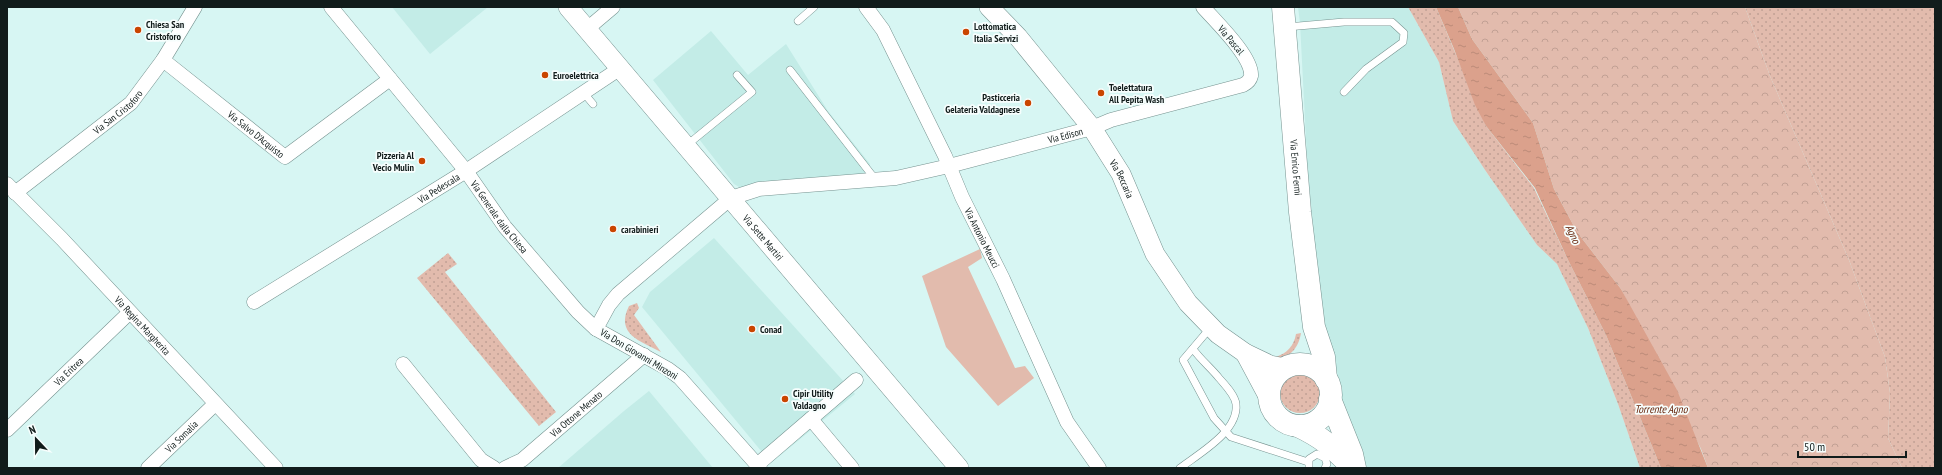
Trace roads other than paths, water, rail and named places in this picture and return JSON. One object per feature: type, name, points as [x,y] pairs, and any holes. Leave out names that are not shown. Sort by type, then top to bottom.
[{"type":"main road","name":"Via Sette Martiri","points":[[568,7],[960,468]]},
{"type":"main road","name":"Via Beccaria","points":[[989,7],[1018,37],[1092,128],[1121,174],[1155,254],[1188,302],[1211,327],[1245,353],[1270,365],[1289,367]]},
{"type":"main road","name":"Via Enrico Fermi","points":[[1284,17],[1300,212],[1314,327],[1324,357],[1328,389],[1352,454],[1354,468]]},
{"type":"main road","name":"Via Enrico Fermi","points":[[1289,367],[1308,343],[1314,327]]},
{"type":"main road","name":"Via Beccaria","points":[[1245,353],[1269,398]]},
{"type":"main road","points":[[1301,364],[1313,367],[1328,389],[1327,409],[1321,418],[1312,423],[1298,426],[1284,422],[1271,408],[1269,398],[1273,380],[1289,367],[1301,364]]},
{"type":"main road","name":"Via Enrico Fermi","points":[[1298,426],[1319,436],[1334,448],[1354,468]]},
{"type":"street","name":"Via San Cristoforo","points":[[11,188],[131,103],[163,60],[195,7]]},
{"type":"street","name":"Via Generale dalla Chiesa","points":[[331,7],[466,171],[505,227],[578,312],[596,329]]},
{"type":"street","points":[[587,29],[613,7]]},
{"type":"street","name":"Via Antonio Meucci","points":[[866,7],[883,30],[949,166],[962,197],[1003,279],[1067,422],[1099,468]]},
{"type":"street","name":"Via Pascal","points":[[1202,7],[1244,54],[1251,77]]},
{"type":"street","name":"Via Salvo D'Acquisto","points":[[163,60],[285,157],[390,79]]},
{"type":"street","name":"Via Pedescala","points":[[254,302],[466,171],[619,68]]},
{"type":"street","name":"Via Edison","points":[[731,198],[759,189],[896,178],[949,166],[1092,128],[1111,120],[1243,85],[1248,82],[1251,77]]},
{"type":"street","name":"Via Regina Margherita","points":[[11,188],[62,239],[129,313],[276,468]]},
{"type":"street","name":"Via Don Giovanni Minzoni","points":[[731,198],[618,294],[609,305],[596,329],[668,369],[690,388],[759,466]]},
{"type":"street","name":"Via Eritrea","points":[[7,430],[129,313]]},
{"type":"street","name":"Via Ottone Menato","points":[[505,468],[522,460],[644,355]]},
{"type":"street","points":[[403,364],[481,460],[494,468]]},
{"type":"street","points":[[759,466],[856,380]]},
{"type":"street","name":"Via Somalia","points":[[148,468],[215,404]]},
{"type":"street","points":[[811,419],[852,468]]},
{"type":"lane","points":[[798,21],[814,7]]},
{"type":"lane","points":[[1284,17],[1344,22],[1392,22],[1404,33],[1403,42],[1366,69],[1344,92]]},
{"type":"lane","points":[[790,70],[875,179]]},
{"type":"lane","points":[[686,146],[752,92],[737,75]]},
{"type":"lane","points":[[584,92],[593,104]]},
{"type":"lane","points":[[1211,327],[1183,360],[1214,418],[1231,437],[1309,465],[1311,456],[1320,454],[1326,460],[1325,468]]},
{"type":"lane","points":[[1180,468],[1227,432],[1235,418],[1236,403],[1218,377],[1192,349]]},
{"type":"water","name":"Torrente Agno","points":[[1436,7],[1458,7],[1472,39],[1533,123],[1554,189],[1577,232],[1621,289],[1677,390],[1708,468],[1661,468],[1606,335],[1568,260],[1535,188],[1486,126],[1475,105]]},
{"type":"place","name":"Chiesa San Cristoforo","points":[[138,30]]},
{"type":"place","name":"Lottomatica Italia Servizi","points":[[966,32]]},
{"type":"place","name":"Euroelettrica","points":[[545,75]]},
{"type":"place","name":"Toelettatura All Pepita Wash","points":[[1101,93]]},
{"type":"place","name":"Pasticceria Gelateria Valdagnese","points":[[1028,103]]},
{"type":"place","name":"Pizzeria Al Vecio Mulin","points":[[422,161]]},
{"type":"place","name":"carabinieri","points":[[613,229]]},
{"type":"place","name":"Conad","points":[[752,329]]},
{"type":"place","name":"Cipir Utility Valdagno","points":[[785,399]]},
{"type":"water label","name":"Agno","points":[[1573,234]]}]
